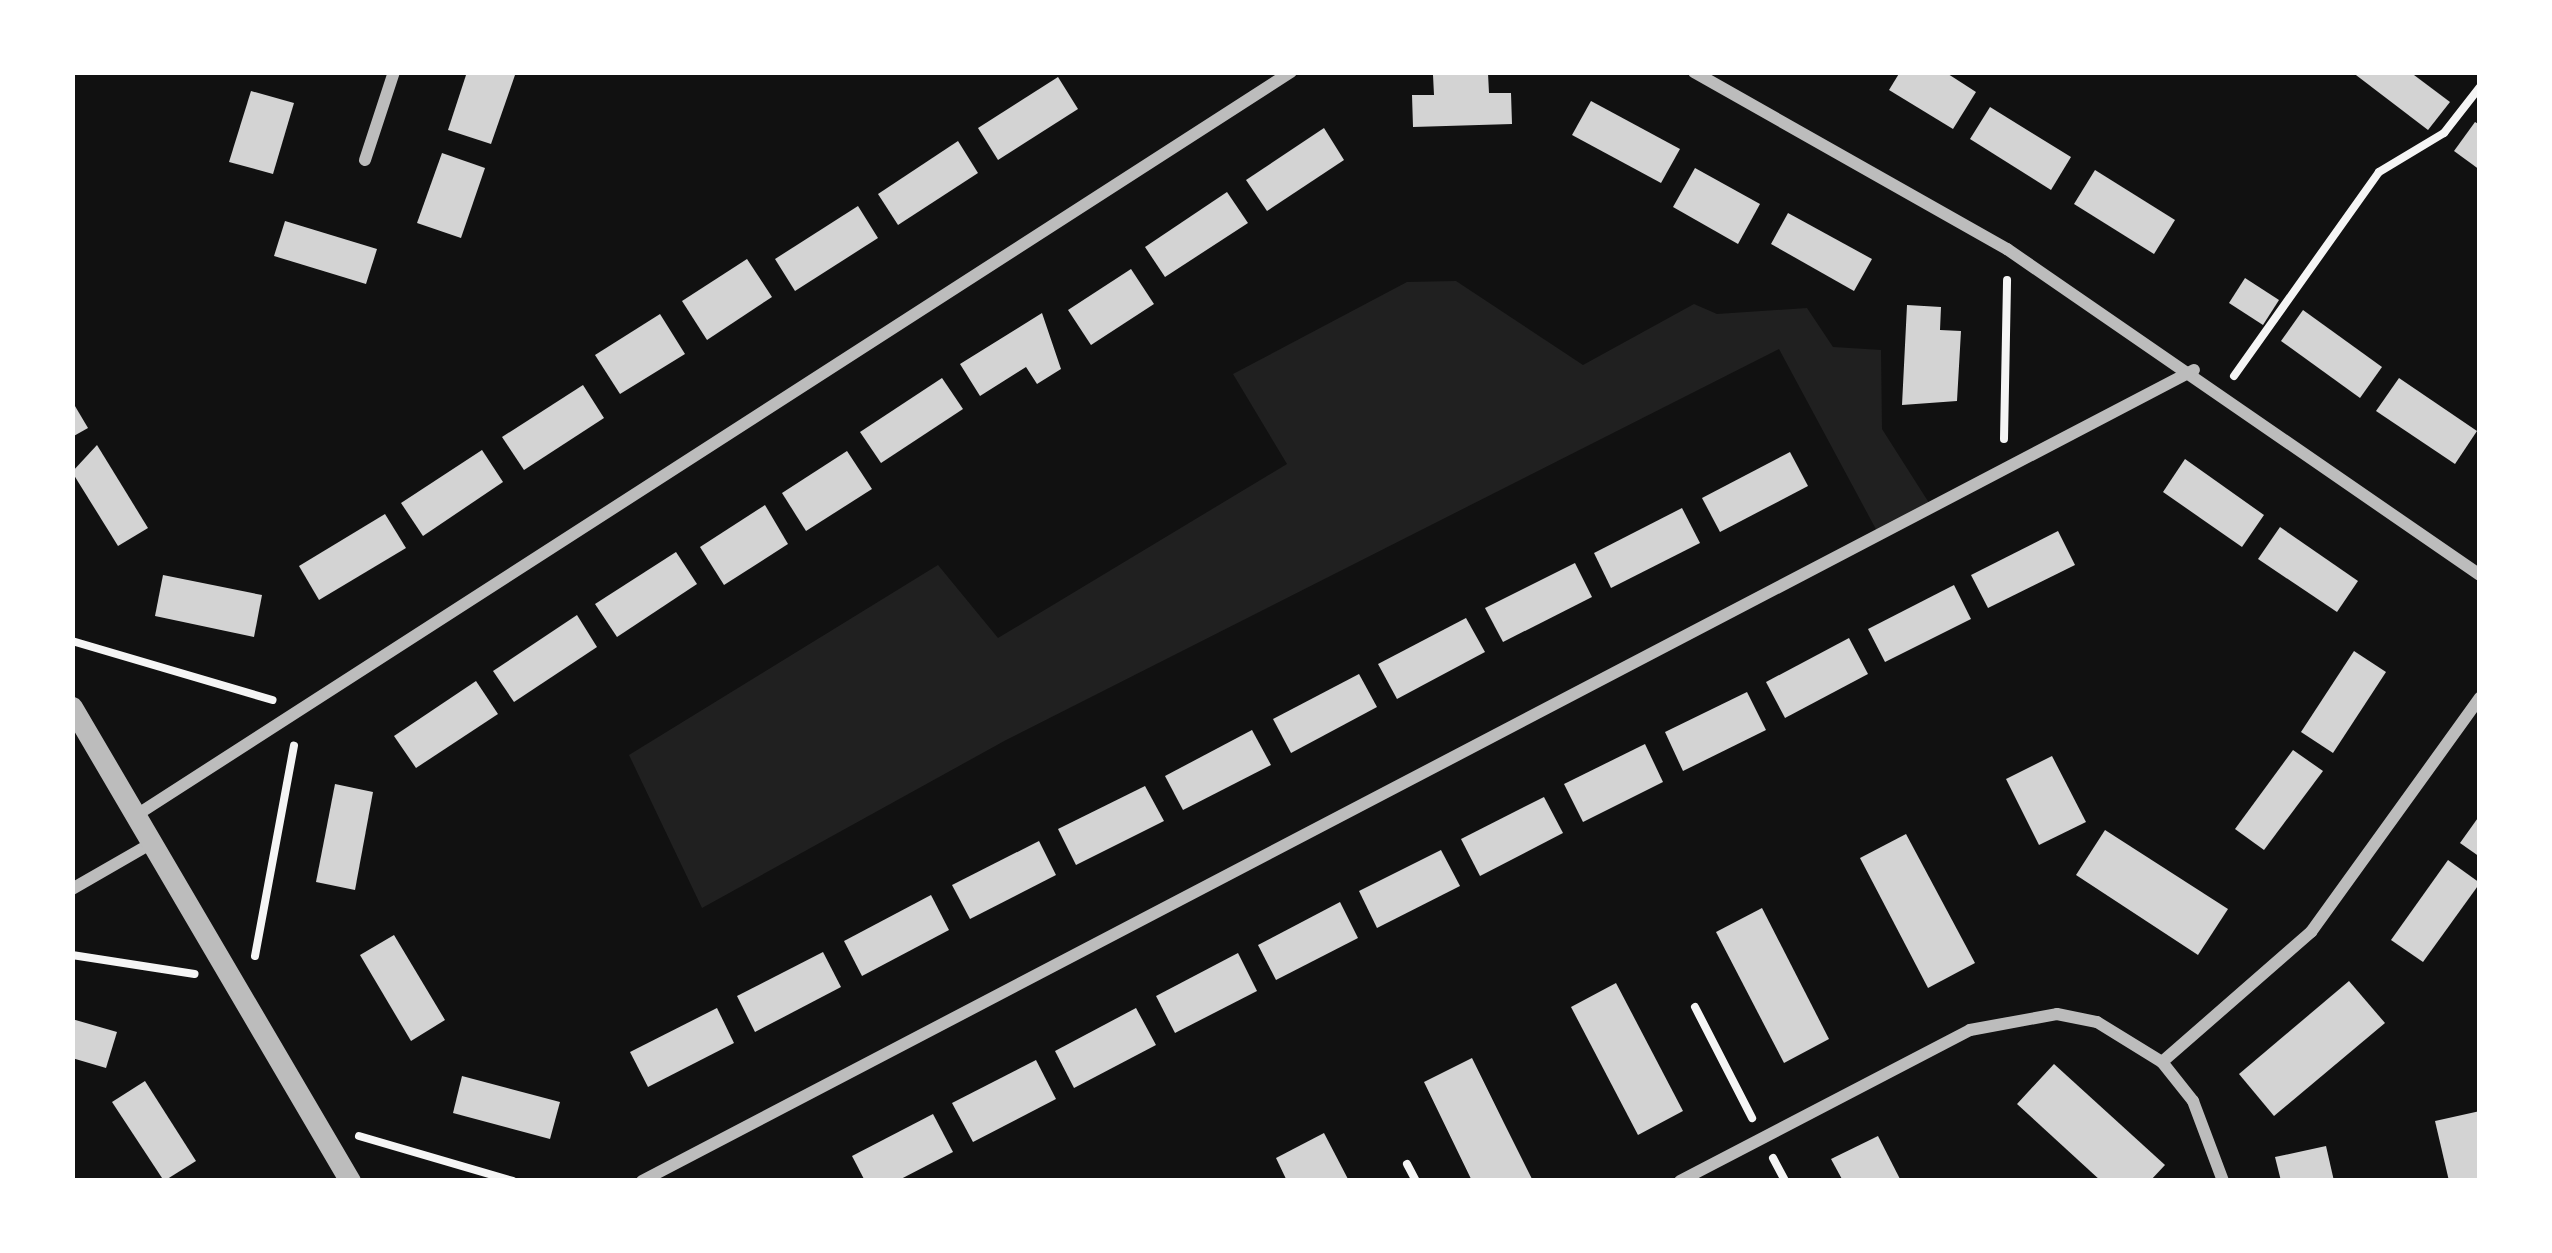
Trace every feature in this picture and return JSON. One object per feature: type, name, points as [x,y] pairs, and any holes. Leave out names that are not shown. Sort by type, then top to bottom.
[{"type":"street","points":[[365,160],[394,72]]},
{"type":"street","points":[[135,816],[1291,72]]},
{"type":"street","points":[[1694,72],[2007,249],[2194,370],[2480,574]]},
{"type":"street","points":[[642,1181],[2194,370]]},
{"type":"street","points":[[2162,1062],[2311,932],[2480,698]]},
{"type":"street","points":[[72,707],[237,981],[350,1181]]},
{"type":"street","points":[[72,890],[152,843]]},
{"type":"street","points":[[1680,1181],[1970,1030],[2017,1016],[2097,1022],[2162,1062],[2193,1101],[2223,1181]]},
{"type":"path","points":[[2223,392],[2379,172],[2444,133],[2480,87]]},
{"type":"path","points":[[2003,468],[2007,249]]},
{"type":"path","points":[[72,955],[237,981]]},
{"type":"path","points":[[1695,1007],[1785,1181]]},
{"type":"path","points":[[319,1125],[513,1181]]},
{"type":"path","points":[[1407,1164],[1416,1181]]},
{"type":"shaded area","points":[[1456,281],[1583,365],[1694,304],[1717,314],[1807,308],[1833,347],[1881,350],[1882,429],[1931,506],[1878,533],[1779,349],[1006,740],[702,908],[629,755],[938,565],[998,638],[1287,464],[1233,374],[1407,282]]},
{"type":"building","points":[[467,72],[515,75],[491,144],[448,130]]},
{"type":"building","points":[[1900,72],[1945,72],[1976,92],[1953,129],[1889,90]]},
{"type":"building","points":[[2352,72],[2410,72],[2450,102],[2428,130]]},
{"type":"building","points":[[1488,73],[1489,93],[1511,93],[1512,124],[1413,127],[1412,95],[1434,95],[1433,75]]},
{"type":"building","points":[[1058,77],[1078,109],[998,160],[978,128]]},
{"type":"building","points":[[251,91],[294,103],[273,174],[229,162]]},
{"type":"building","points":[[1591,101],[1680,149],[1661,183],[1572,135]]},
{"type":"building","points":[[1990,107],[2071,157],[2051,190],[1970,139]]},
{"type":"building","points":[[2475,122],[2480,125],[2480,170],[2454,151]]},
{"type":"building","points":[[1324,128],[1344,160],[1267,211],[1246,180]]},
{"type":"building","points":[[958,141],[978,173],[898,225],[878,194]]},
{"type":"building","points":[[442,153],[485,168],[461,238],[417,223]]},
{"type":"building","points":[[1695,168],[1760,204],[1738,244],[1673,207]]},
{"type":"building","points":[[2095,170],[2175,220],[2154,254],[2074,204]]},
{"type":"building","points":[[1227,192],[1248,223],[1165,277],[1145,247]]},
{"type":"building","points":[[858,206],[878,238],[795,291],[775,259]]},
{"type":"building","points":[[1788,213],[1872,259],[1854,291],[1771,244]]},
{"type":"building","points":[[285,221],[377,249],[366,284],[274,256]]},
{"type":"building","points":[[747,259],[772,297],[707,340],[682,301]]},
{"type":"building","points":[[1131,269],[1154,304],[1091,345],[1068,310]]},
{"type":"building","points":[[2245,278],[2279,300],[2263,325],[2229,303]]},
{"type":"building","points":[[1907,305],[1941,307],[1940,330],[1961,331],[1957,401],[1902,405]]},
{"type":"building","points":[[2303,310],[2382,367],[2360,398],[2281,341]]},
{"type":"building","points":[[1042,313],[1061,369],[1037,384],[1026,367],[980,396],[960,364]]},
{"type":"building","points":[[660,314],[685,354],[620,394],[595,355]]},
{"type":"building","points":[[942,378],[963,409],[881,463],[860,432]]},
{"type":"building","points":[[2399,378],[2477,431],[2455,464],[2376,411]]},
{"type":"building","points":[[583,385],[604,418],[524,470],[502,437]]},
{"type":"building","points":[[72,401],[88,428],[72,437]]},
{"type":"building","points":[[97,445],[148,528],[118,546],[72,472]]},
{"type":"building","points":[[482,450],[503,482],[423,536],[401,503]]},
{"type":"building","points":[[847,451],[872,489],[806,531],[782,493]]},
{"type":"building","points":[[1790,452],[1808,486],[1720,532],[1702,498]]},
{"type":"building","points":[[2185,459],[2264,515],[2242,547],[2163,492]]},
{"type":"building","points":[[765,505],[788,544],[724,585],[700,547]]},
{"type":"building","points":[[1682,508],[1700,543],[1611,588],[1594,553]]},
{"type":"building","points":[[385,514],[406,548],[319,600],[299,566]]},
{"type":"building","points":[[2280,527],[2358,581],[2337,612],[2258,559]]},
{"type":"building","points":[[2058,531],[2075,565],[1988,608],[1971,575]]},
{"type":"building","points":[[676,552],[697,584],[617,637],[595,604]]},
{"type":"building","points":[[1575,563],[1592,597],[1503,642],[1485,608]]},
{"type":"building","points":[[163,575],[262,595],[254,637],[155,616]]},
{"type":"building","points":[[1954,585],[1971,619],[1885,662],[1868,629]]},
{"type":"building","points":[[577,615],[597,647],[514,702],[493,671]]},
{"type":"building","points":[[1466,618],[1485,652],[1397,699],[1378,664]]},
{"type":"building","points":[[1849,638],[1868,674],[1785,718],[1766,682]]},
{"type":"building","points":[[2354,651],[2386,672],[2333,753],[2301,732]]},
{"type":"building","points":[[1359,674],[1377,707],[1291,753],[1273,719]]},
{"type":"building","points":[[476,681],[498,714],[416,768],[394,736]]},
{"type":"building","points":[[1747,692],[1766,730],[1683,771],[1665,732]]},
{"type":"building","points":[[1252,730],[1271,765],[1183,810],[1165,776]]},
{"type":"building","points":[[1645,744],[1663,782],[1583,822],[1564,784]]},
{"type":"building","points":[[2293,750],[2323,771],[2264,850],[2235,829]]},
{"type":"building","points":[[2052,756],[2086,822],[2039,845],[2006,779]]},
{"type":"building","points":[[335,784],[373,792],[355,890],[316,882]]},
{"type":"building","points":[[1145,786],[1164,821],[1076,865],[1058,829]]},
{"type":"building","points":[[1544,797],[1563,833],[1480,876],[1461,839]]},
{"type":"building","points":[[2480,815],[2480,857],[2460,843]]},
{"type":"building","points":[[2105,830],[2228,909],[2198,955],[2076,875]]},
{"type":"building","points":[[1906,834],[1975,963],[1928,988],[1860,858]]},
{"type":"building","points":[[1039,841],[1056,875],[970,919],[952,885]]},
{"type":"building","points":[[1441,850],[1460,886],[1377,928],[1359,891]]},
{"type":"building","points":[[2448,860],[2480,883],[2423,962],[2391,940]]},
{"type":"building","points":[[931,895],[949,930],[862,976],[844,941]]},
{"type":"building","points":[[1340,902],[1358,938],[1276,980],[1258,945]]},
{"type":"building","points":[[1762,908],[1829,1039],[1784,1063],[1716,932]]},
{"type":"building","points":[[394,935],[445,1020],[411,1041],[360,955]]},
{"type":"building","points":[[823,952],[841,987],[755,1032],[737,996]]},
{"type":"building","points":[[1238,953],[1257,991],[1175,1033],[1156,996]]},
{"type":"building","points":[[2349,981],[2385,1023],[2274,1116],[2239,1074]]},
{"type":"building","points":[[1616,983],[1683,1111],[1638,1135],[1571,1007]]},
{"type":"building","points":[[717,1008],[734,1043],[648,1087],[630,1052]]},
{"type":"building","points":[[1136,1008],[1156,1045],[1074,1088],[1055,1051]]},
{"type":"building","points":[[72,1019],[117,1032],[106,1068],[72,1058]]},
{"type":"building","points":[[1472,1058],[1533,1181],[1472,1181],[1424,1082]]},
{"type":"building","points":[[1036,1060],[1056,1099],[973,1142],[952,1103]]},
{"type":"building","points":[[2054,1064],[2165,1165],[2150,1181],[2101,1181],[2017,1104]]},
{"type":"building","points":[[462,1076],[560,1102],[550,1139],[453,1113]]},
{"type":"building","points":[[145,1081],[196,1161],[164,1181],[112,1102]]},
{"type":"building","points":[[2480,1111],[2480,1181],[2449,1181],[2435,1121]]},
{"type":"building","points":[[933,1114],[953,1152],[897,1181],[865,1181],[852,1156]]},
{"type":"building","points":[[1324,1133],[1349,1181],[1287,1181],[1276,1158]]},
{"type":"building","points":[[1878,1136],[1901,1181],[1843,1181],[1831,1159]]},
{"type":"building","points":[[2326,1146],[2334,1181],[2281,1181],[2275,1157]]}]
